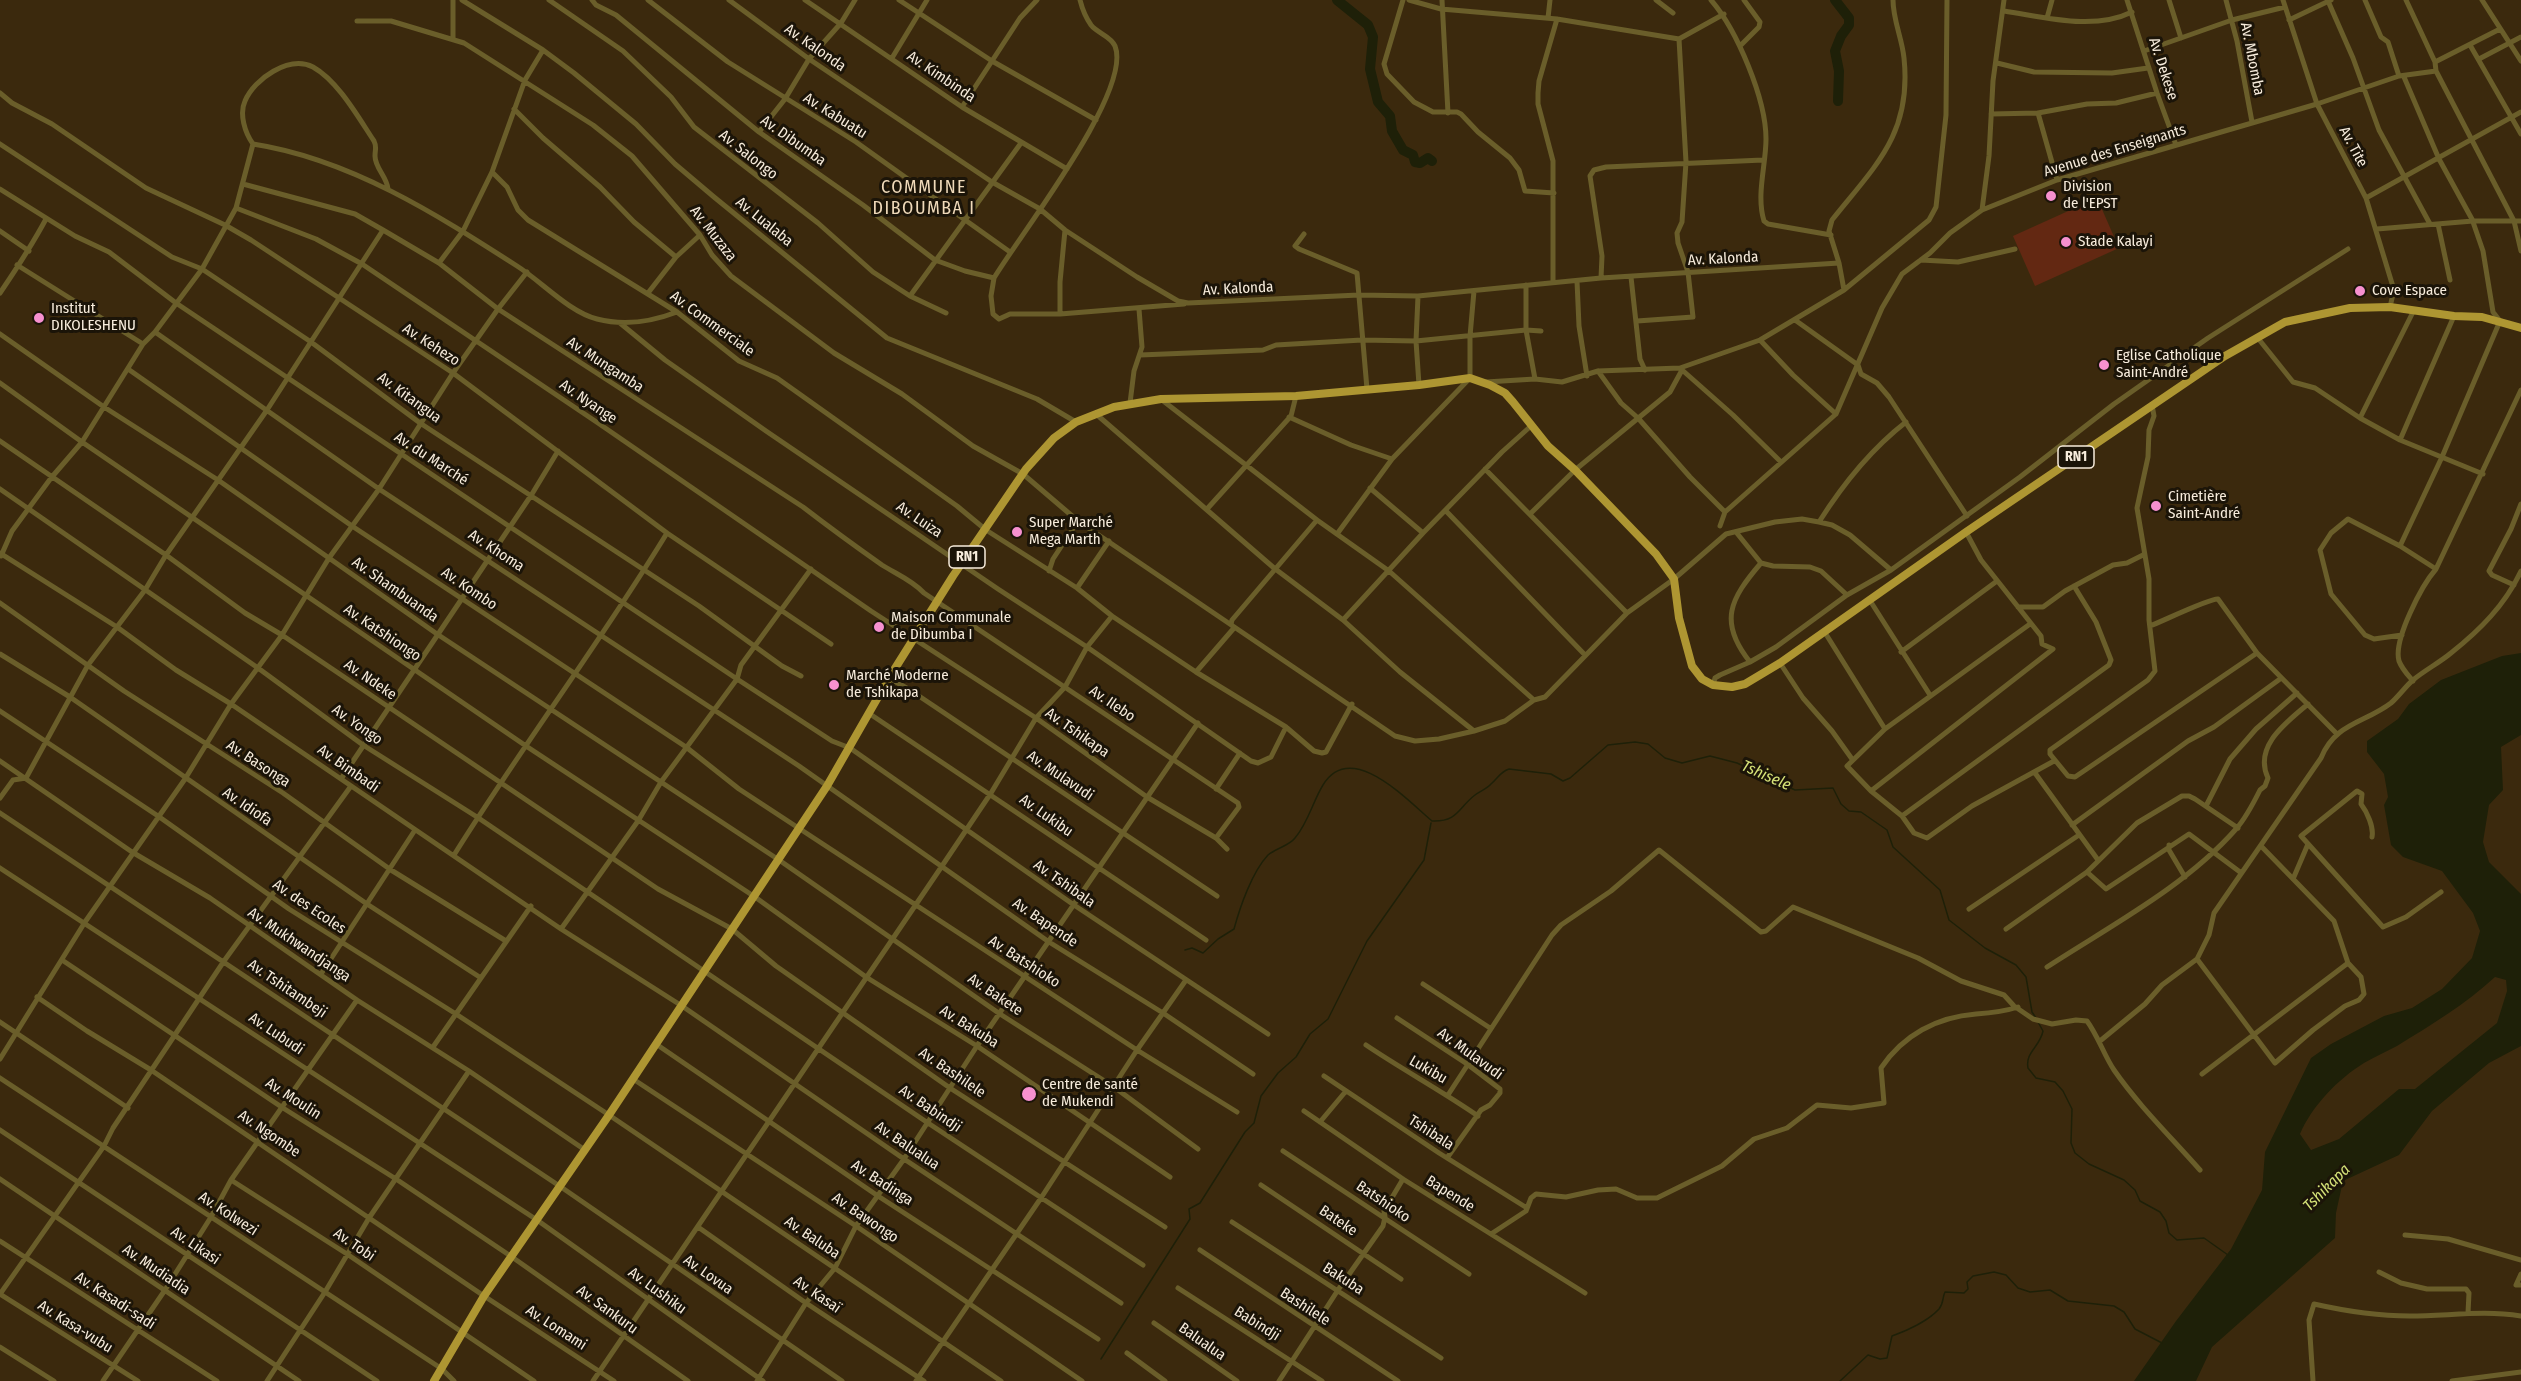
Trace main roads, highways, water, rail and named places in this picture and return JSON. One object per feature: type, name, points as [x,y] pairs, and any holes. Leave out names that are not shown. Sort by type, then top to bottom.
[{"type":"highway","name":"RN1","points":[[434,1381],[484,1296],[561,1187],[827,786],[889,678],[961,564],[1023,474],[1054,438],[1076,423],[1130,403],[1161,399],[1296,396],[1419,386],[1470,378],[1482,381],[1505,393],[1533,424],[1548,446],[1575,470],[1656,554],[1674,579],[1679,618],[1692,666],[1702,679],[1713,685],[1732,687],[1745,684],[1780,663],[1869,599],[2152,405],[2257,337],[2285,322],[2350,308],[2390,307],[2454,316],[2482,317],[2521,328]]},
{"type":"water","name":"Tshikapa","points":[[2521,653],[2521,735],[2501,747],[2503,790],[2489,805],[2483,842],[2489,862],[2521,894],[2521,1046],[2489,1063],[2432,1111],[2399,1155],[2343,1181],[2336,1213],[2335,1238],[2212,1347],[2196,1381],[2134,1381],[2231,1249],[2262,1190],[2265,1152],[2311,1058],[2331,1044],[2384,1016],[2412,1008],[2442,989],[2472,958],[2480,931],[2473,913],[2442,871],[2403,857],[2391,845],[2384,805],[2388,797],[2384,774],[2367,752],[2367,741],[2398,719],[2409,704],[2441,680],[2502,656]],"holes":[[[2495,977],[2506,980],[2507,991],[2497,1023],[2415,1089],[2399,1089],[2339,1139],[2311,1150],[2300,1134],[2311,1113],[2345,1077],[2364,1063],[2397,1046],[2448,1014]]]},
{"type":"waterway","points":[[1337,0],[1368,25],[1373,37],[1370,69],[1378,102],[1390,116],[1392,131],[1403,150],[1413,155],[1415,162],[1420,163],[1428,158],[1432,161]]},
{"type":"waterway","points":[[1835,0],[1849,18],[1849,25],[1841,36],[1835,51],[1839,71],[1838,101]]},
{"type":"waterway","name":"Tshisele","points":[[1185,950],[1192,948],[1203,953],[1218,939],[1234,929],[1247,890],[1262,862],[1268,855],[1295,838],[1323,785],[1335,772],[1348,768],[1379,778],[1432,821],[1441,821],[1453,817],[1469,800],[1509,769],[1551,774],[1563,781],[1570,778],[1608,745],[1635,742],[1648,744],[1665,758],[1682,763],[1710,756],[1737,763],[1795,790],[1833,788],[1841,804],[1849,811],[1861,812],[1887,830],[1893,847],[1940,890],[1949,920],[1985,948],[2016,965],[2026,977],[2032,1012],[2036,1018]]},
{"type":"waterway","points":[[1101,1359],[1190,1219],[1189,1209],[1200,1203],[1245,1132],[1254,1123],[1261,1096],[1278,1073],[1296,1057],[1310,1034],[1328,1019],[1367,941],[1424,860],[1431,823]]},
{"type":"waterway","name":"Tshisele","points":[[2038,1022],[2043,1031],[2031,1053],[2028,1068],[2036,1078],[2055,1082],[2063,1091],[2072,1109],[2071,1143],[2075,1153],[2089,1164],[2124,1180],[2135,1190],[2140,1201],[2160,1212],[2166,1221],[2169,1233],[2177,1240],[2204,1238],[2228,1255]]},
{"type":"waterway","points":[[1840,1381],[1868,1355],[1880,1359],[1887,1358],[1892,1336],[1929,1318],[1941,1307],[1945,1292],[1964,1293],[1968,1289],[1967,1282],[1973,1276],[1994,1272],[2006,1275],[2018,1288],[2030,1292],[2050,1290],[2068,1301],[2114,1306],[2124,1312],[2135,1329],[2162,1343]]},
{"type":"place","name":"Division de l'EPST","points":[[2051,196]]},
{"type":"place","name":"Stade Kalayi","points":[[2066,242]]},
{"type":"place","name":"Cove Espace","points":[[2360,291]]},
{"type":"place","name":"Institut DIKOLESHENU","points":[[39,318]]},
{"type":"place","name":"Eglise Catholique Saint-André","points":[[2104,365]]},
{"type":"place","name":"Cimetière Saint-André","points":[[2156,506]]},
{"type":"place","name":"Super Marché Mega Marth","points":[[1017,532]]},
{"type":"place","name":"Maison Communale de Dibumba I","points":[[879,627]]},
{"type":"place","name":"Marché Moderne de Tshikapa","points":[[834,685]]},
{"type":"place","name":"Centre de santé de Mukendi","points":[[1029,1094]]},
{"type":"district","name":"COMMUNE DIBOUMBA I","points":[[924,198]]}]
